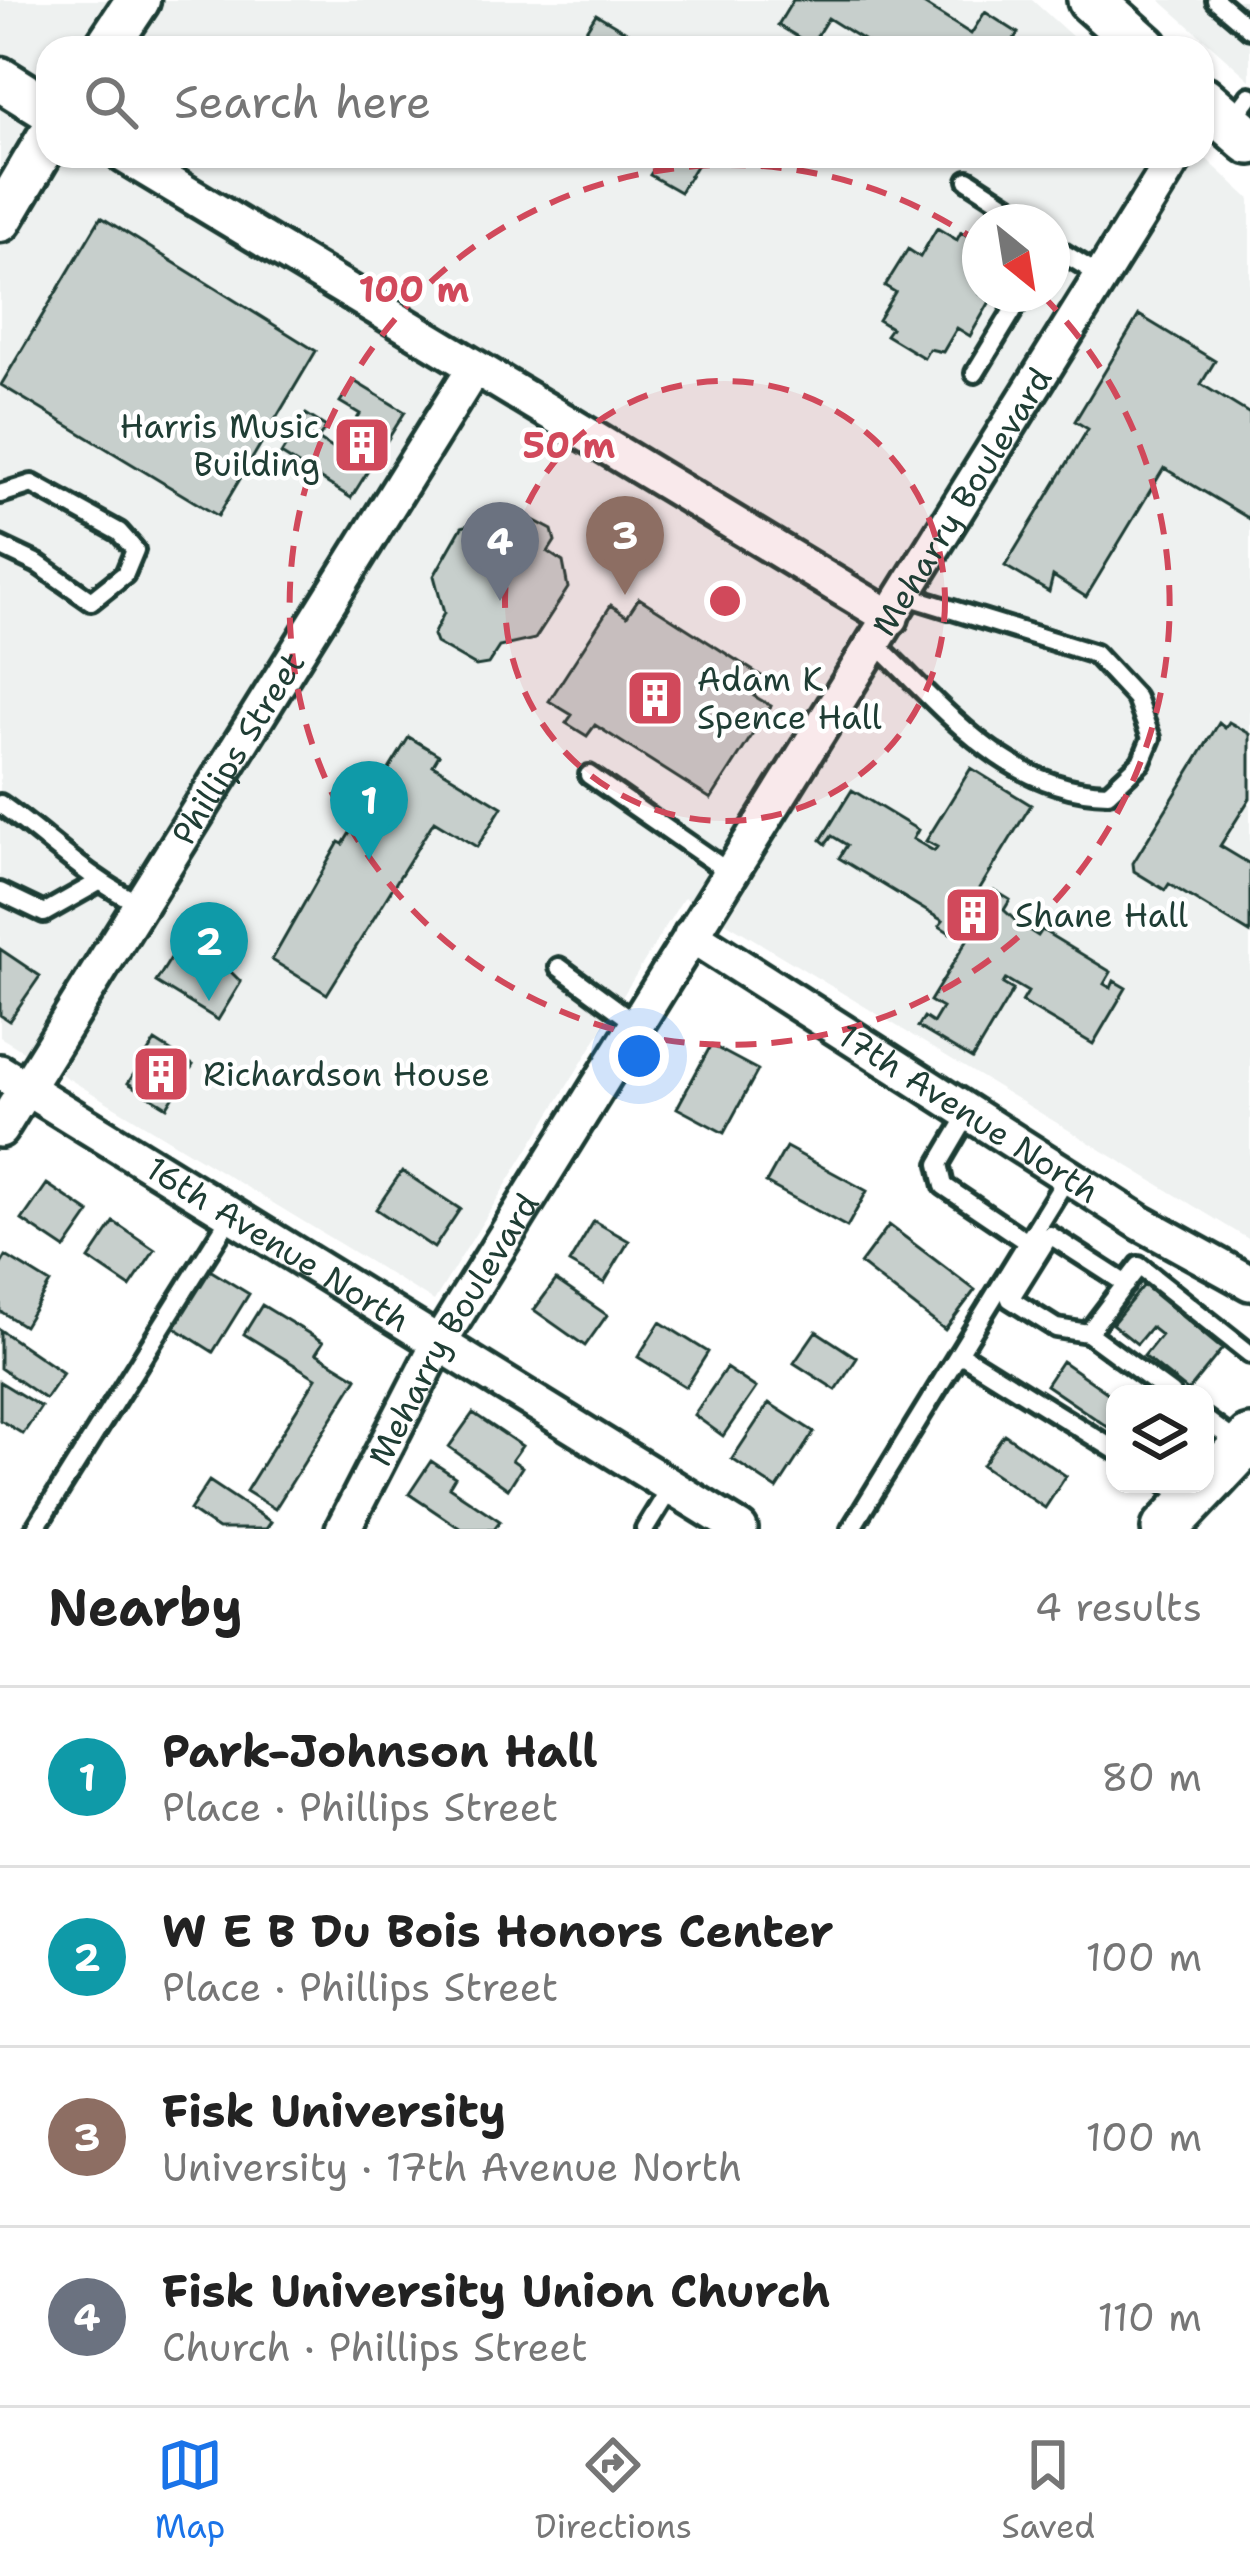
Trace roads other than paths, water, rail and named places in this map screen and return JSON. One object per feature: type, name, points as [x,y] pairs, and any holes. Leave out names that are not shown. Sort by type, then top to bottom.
[{"type":"main road","points":[[1091,0],[1132,36]]},
{"type":"main road","points":[[1174,1505],[1248,1446]]},
{"type":"street","points":[[114,36],[138,0]]},
{"type":"street","points":[[0,80],[36,102]]},
{"type":"street","points":[[0,220],[36,160]]},
{"type":"street","points":[[145,168],[890,618]]},
{"type":"street","name":"Meharry Boulevard","points":[[343,1529],[437,1346],[1168,168]]},
{"type":"street","name":"Phillips Street","points":[[0,1130],[13,1080],[140,904],[474,368]]},
{"type":"street","name":"17th Avenue North","points":[[691,935],[1068,1176],[1250,1283]]},
{"type":"street","name":"16th Avenue North","points":[[13,1080],[740,1529]]},
{"type":"lane","points":[[1216,0],[1250,29]]},
{"type":"lane","points":[[968,180],[1005,204]]},
{"type":"lane","points":[[1070,259],[1101,276]]},
{"type":"lane","points":[[975,373],[1012,312]]},
{"type":"lane","points":[[0,494],[32,484],[119,532],[135,550],[125,574],[92,602],[38,564],[0,546]]},
{"type":"lane","points":[[890,618],[1095,654],[1136,698],[1151,737],[1141,762],[1108,793],[1080,792],[1034,778],[994,757],[890,618]]},
{"type":"lane","points":[[589,775],[730,872]]},
{"type":"lane","points":[[0,804],[70,854],[97,883],[140,904]]},
{"type":"lane","points":[[0,892],[44,913],[97,883]]},
{"type":"lane","points":[[559,968],[638,1025]]},
{"type":"lane","points":[[969,1113],[939,1164],[944,1186],[1126,1284]]},
{"type":"lane","points":[[850,1529],[959,1353],[1003,1296],[1068,1176]]},
{"type":"lane","points":[[35,1529],[233,1212]]},
{"type":"lane","points":[[1088,1333],[1139,1266],[1246,1351]]},
{"type":"lane","points":[[1003,1296],[1057,1328],[1088,1333],[1159,1385]]},
{"type":"lane","points":[[959,1353],[1106,1444]]},
{"type":"lane","points":[[1214,1425],[1248,1446]]},
{"type":"lane","points":[[645,1529],[670,1487]]},
{"type":"place","name":"Harris Music Building","points":[[362,445]]},
{"type":"place","name":"Fisk University","points":[[625,595]]},
{"type":"place","name":"Fisk University Union Church","points":[[500,601]]},
{"type":"place","name":"Adam K Spence Hall","points":[[655,698]]},
{"type":"place","name":"Park-Johnson Hall","points":[[369,860]]},
{"type":"place","name":"Shane Hall","points":[[973,915]]},
{"type":"place","name":"W E B Du Bois Honors Center","points":[[209,1001]]},
{"type":"place","name":"Richardson House","points":[[161,1074]]}]
